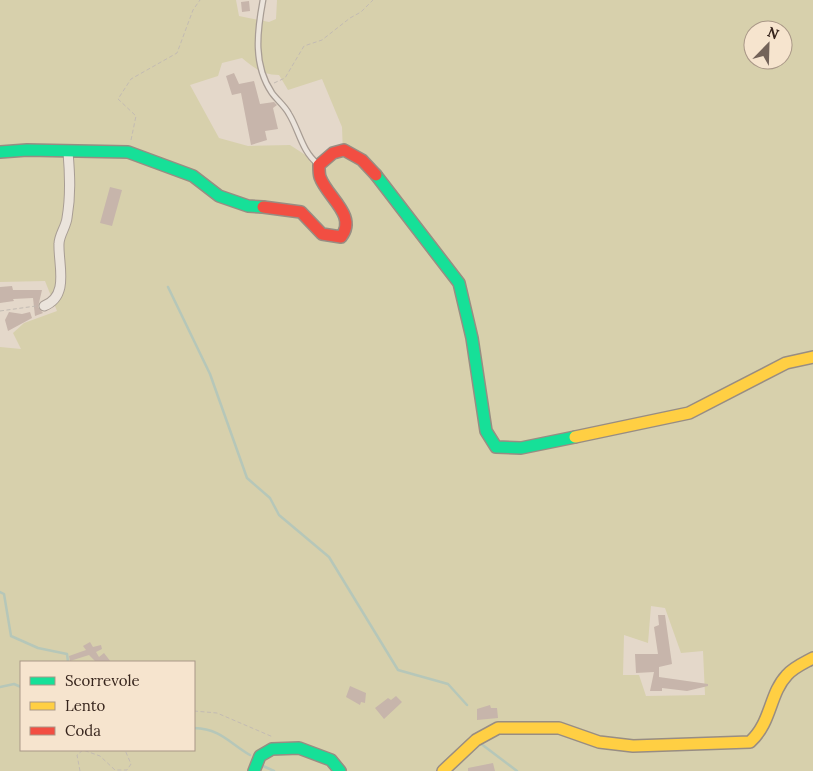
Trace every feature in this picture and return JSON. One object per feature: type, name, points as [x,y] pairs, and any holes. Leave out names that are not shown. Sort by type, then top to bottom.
[{"type":"street","points":[[0,152],[27,150],[128,152],[193,176],[219,196],[248,206],[282,208],[301,212],[322,234],[341,237],[348,227],[347,220],[320,177],[319,165],[328,155],[339,150],[351,150],[369,166],[459,283],[472,338],[486,431],[496,447],[522,448],[688,413],[786,363],[813,357]]},
{"type":"street","points":[[44,306],[50,304],[61,284],[59,242],[67,221],[71,190],[68,152]]},
{"type":"street","points":[[443,771],[476,740],[498,728],[559,728],[599,742],[634,746],[750,742],[758,736],[766,724],[785,677],[798,665],[813,658]]},
{"type":"street","points":[[254,771],[260,756],[272,749],[299,748],[331,760],[340,771]]},
{"type":"lane","points":[[263,0],[258,34],[258,61],[268,86],[289,113],[307,152],[319,165]]},
{"type":"path","points":[[128,152],[136,116],[118,99],[132,79],[177,53],[193,10],[200,0]]},
{"type":"path","points":[[268,86],[284,78],[304,46],[322,40],[350,18],[361,12],[373,0]]},
{"type":"path","points":[[0,311],[44,306]]},
{"type":"path","points":[[195,711],[217,712],[274,737]]},
{"type":"path","points":[[80,771],[77,756],[82,751]]},
{"type":"path","points":[[86,751],[100,756],[115,770],[127,770],[131,764],[125,751]]},
{"type":"shaded area","points":[[0,0],[236,0],[239,16],[269,22],[276,19],[277,0],[813,0],[813,771],[0,771],[0,347],[21,349],[13,333],[24,323],[57,311],[45,281],[0,282]],"holes":[[[242,58],[268,74],[279,75],[288,90],[322,79],[342,127],[343,155],[327,162],[324,167],[290,145],[248,146],[219,138],[190,85],[218,76],[222,63]],[[651,606],[665,608],[681,653],[703,651],[705,695],[646,696],[639,675],[623,675],[624,635],[648,643]]]},
{"type":"building","points":[[249,1],[250,11],[242,12],[241,2]]},
{"type":"building","points":[[234,73],[239,84],[254,81],[260,104],[274,102],[277,105],[273,108],[278,129],[265,131],[267,140],[251,145],[241,93],[232,95],[226,76]]},
{"type":"building","points":[[110,187],[122,190],[112,226],[100,223]]},
{"type":"building","points":[[12,286],[13,290],[42,290],[38,307],[43,313],[35,316],[33,298],[13,299],[14,301],[0,303],[0,287]]},
{"type":"building","points":[[9,312],[22,314],[30,312],[32,318],[8,331],[5,320]]},
{"type":"building","points":[[658,615],[665,615],[672,664],[659,667],[659,677],[708,684],[708,686],[687,691],[662,688],[662,691],[650,691],[654,672],[636,673],[635,654],[658,654],[654,627],[659,625]]},
{"type":"building","points":[[90,642],[93,647],[101,645],[102,649],[96,652],[99,657],[104,653],[110,661],[95,661],[89,655],[70,661],[69,656],[86,650],[83,646]]},
{"type":"building","points":[[350,686],[366,693],[365,703],[361,702],[360,705],[346,697]]},
{"type":"building","points":[[396,696],[402,702],[384,719],[375,708],[388,698],[391,700]]},
{"type":"building","points":[[490,705],[491,708],[497,708],[498,718],[477,720],[477,709]]},
{"type":"building","points":[[493,763],[495,771],[468,771],[468,768]]},
{"type":"waterway","points":[[168,287],[210,374],[247,478],[270,498],[279,515],[329,557],[398,670],[448,684],[467,705]]},
{"type":"waterway","points":[[0,592],[4,594],[11,636],[38,648],[67,654],[68,661]]},
{"type":"waterway","points":[[0,687],[14,684],[20,687]]},
{"type":"waterway","points":[[195,728],[218,734],[250,755]]},
{"type":"waterway","points":[[480,743],[517,771]]},
{"type":"waterway","points":[[263,766],[274,771]]},
{"type":"traffic: fast","points":[[0,152],[27,150],[128,152],[193,176],[219,196],[248,206],[263,207]]},
{"type":"traffic: fast","points":[[376,175],[459,283],[472,338],[486,431],[496,447],[521,448],[575,437]]},
{"type":"traffic: fast","points":[[254,771],[260,756],[272,749],[299,748],[331,760],[340,771]]},
{"type":"traffic: slow","points":[[575,437],[689,413],[786,363],[813,357]]},
{"type":"traffic: slow","points":[[443,771],[476,740],[498,728],[559,728],[599,742],[633,746],[750,742],[763,726],[781,683],[799,665],[813,658]]},
{"type":"traffic: jam","points":[[263,207],[301,212],[322,234],[341,237],[346,222],[344,214],[324,184],[320,176],[319,165],[333,153],[344,150],[362,160],[376,175]]}]
